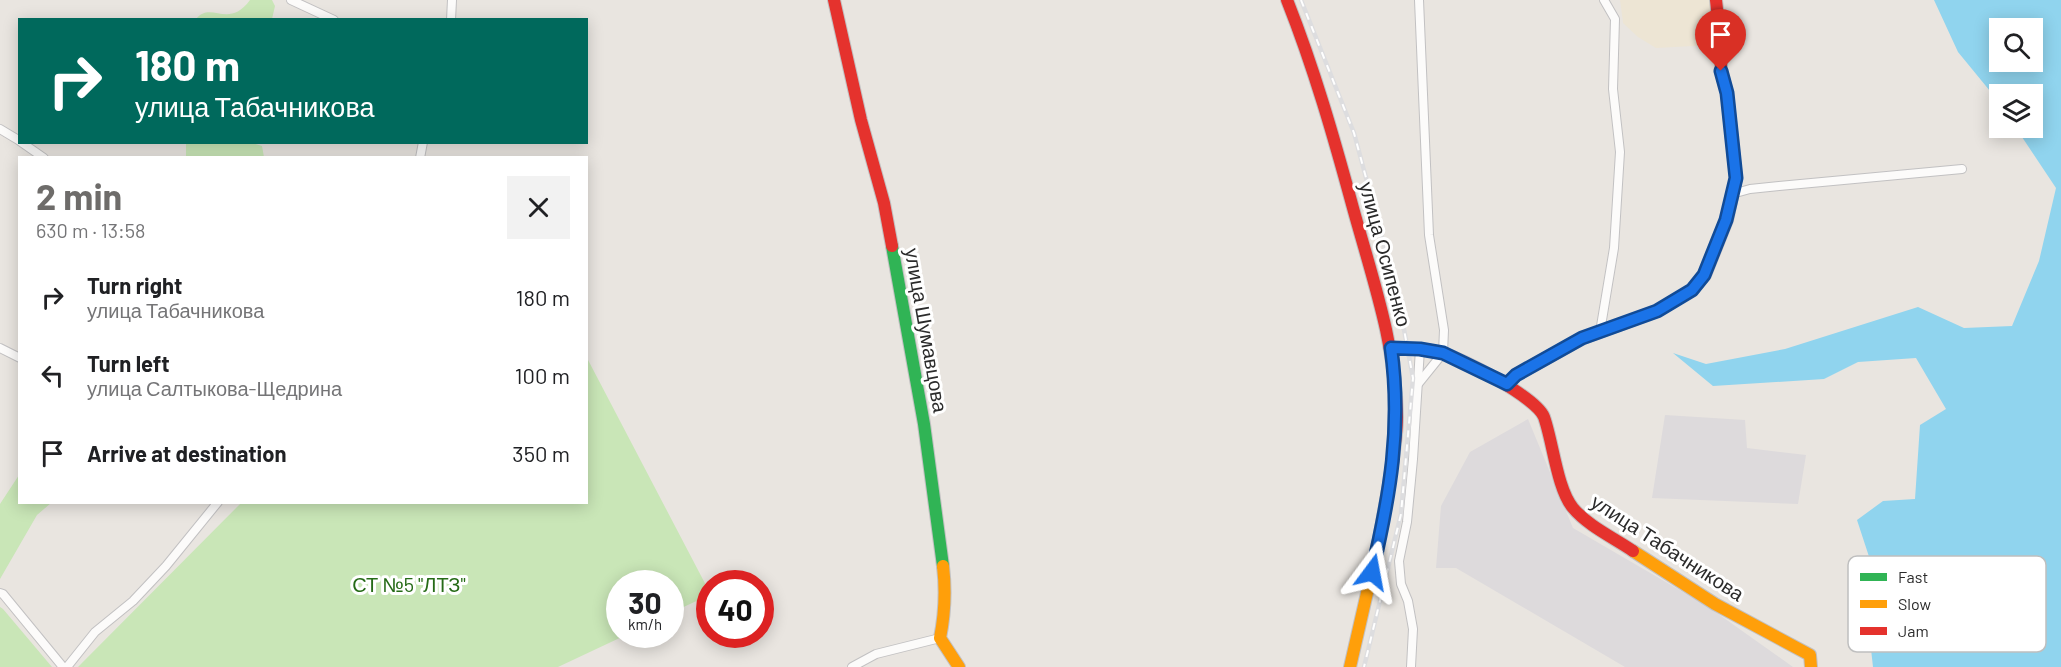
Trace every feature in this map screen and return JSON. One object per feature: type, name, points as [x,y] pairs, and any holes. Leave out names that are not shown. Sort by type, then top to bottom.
[{"type":"street","points":[[291,0],[330,18]]},
{"type":"street","points":[[451,18],[453,0]]},
{"type":"street","name":"улица Шумавцова","points":[[834,0],[861,120],[884,203],[924,424],[945,583],[945,613],[940,638]]},
{"type":"street","name":"улица Осипенко","points":[[1287,0],[1300,30],[1327,114],[1391,348],[1396,386],[1397,419],[1385,514],[1350,667]]},
{"type":"street","name":"улица Осипенко","points":[[1419,0],[1429,235],[1444,330],[1443,353]]},
{"type":"street","points":[[1600,332],[1614,248],[1620,152],[1613,89],[1615,19],[1604,0]]},
{"type":"street","points":[[1507,384],[1516,375],[1582,338],[1657,311],[1692,290],[1704,275],[1722,234],[1736,178],[1727,93],[1721,71],[1716,0]]},
{"type":"street","points":[[0,129],[18,141]]},
{"type":"street","points":[[23,144],[41,156]]},
{"type":"street","points":[[1732,194],[1750,189],[1962,169]]},
{"type":"street","points":[[0,348],[18,357]]},
{"type":"street","name":"улица Табачникова","points":[[1391,348],[1443,353],[1507,384],[1543,414],[1563,490],[1572,507],[1583,518],[1715,604],[1809,655],[1811,667]]},
{"type":"street","points":[[1411,667],[1413,629],[1408,601],[1401,584],[1399,561],[1407,522],[1420,349]]},
{"type":"street","points":[[1418,384],[1443,353]]},
{"type":"street","points":[[67,667],[94,632],[133,601],[166,566],[216,504]]},
{"type":"street","points":[[0,593],[63,667]]},
{"type":"street","points":[[852,667],[876,654],[940,638],[959,667]]},
{"type":"shaded area","points":[[1620,0],[1710,0],[1712,45],[1656,48],[1638,37],[1623,23]]},
{"type":"shaded area","points":[[1665,415],[1745,420],[1747,448],[1806,455],[1798,504],[1652,498]]},
{"type":"shaded area","points":[[1528,419],[1573,528],[1707,606],[1793,667],[1625,667],[1456,568],[1436,568],[1441,506],[1470,452]]},
{"type":"green space","points":[[250,0],[272,0],[275,6],[272,18],[197,18],[208,12],[227,14],[242,9]]},
{"type":"green space","points":[[186,144],[255,144],[262,146],[264,156],[186,156]]},
{"type":"green space","name":"СТ №5 \"ЛТЗ\"","points":[[588,360],[698,570],[696,570],[696,601],[684,607],[684,570],[606,570],[606,644],[558,667],[78,667],[240,504],[588,504]]},
{"type":"green space","points":[[18,477],[18,504],[50,504],[37,515],[0,579],[0,504]]},
{"type":"green space","points":[[0,607],[3,609],[52,667],[0,667]]},
{"type":"water","points":[[1934,0],[2061,0],[2061,667],[1873,667],[1871,652],[2046,652],[2046,556],[1869,556],[1857,520],[1883,501],[1915,499],[1920,425],[1946,409],[1916,358],[1858,362],[1824,379],[1713,386],[1673,353],[1706,364],[1785,349],[1918,307],[1964,328],[2012,326],[2039,261],[2056,188],[2023,138],[2043,138],[2043,84],[1989,84],[1989,90],[1958,52]]},
{"type":"railway","points":[[1301,0],[1354,133],[1398,297],[1413,378],[1401,514],[1364,667]]},
{"type":"traffic: fast","points":[[892,246],[924,424],[943,566]]},
{"type":"traffic: slow","points":[[1350,667],[1378,545],[1389,484]]},
{"type":"traffic: slow","points":[[1633,551],[1715,604],[1810,655],[1811,667]]},
{"type":"traffic: slow","points":[[943,566],[944,602],[940,638],[959,667]]},
{"type":"traffic: jam","points":[[834,0],[861,120],[884,203],[892,246]]},
{"type":"traffic: jam","points":[[1287,0],[1331,129],[1388,337],[1396,390],[1397,417],[1389,484]]},
{"type":"traffic: jam","points":[[1507,384],[1516,375],[1583,338],[1657,311],[1692,290],[1705,275],[1727,220],[1736,178],[1727,93],[1721,71],[1716,0]]},
{"type":"traffic: jam","points":[[1391,348],[1429,350],[1451,356],[1481,370],[1528,400],[1544,417],[1559,477],[1573,508],[1594,526],[1633,551]]},
{"type":"route","points":[[1372,572],[1385,514],[1397,419],[1391,348],[1443,353],[1507,384],[1516,375],[1582,338],[1657,311],[1692,290],[1704,275],[1722,234],[1736,178],[1727,93],[1721,71]]}]
